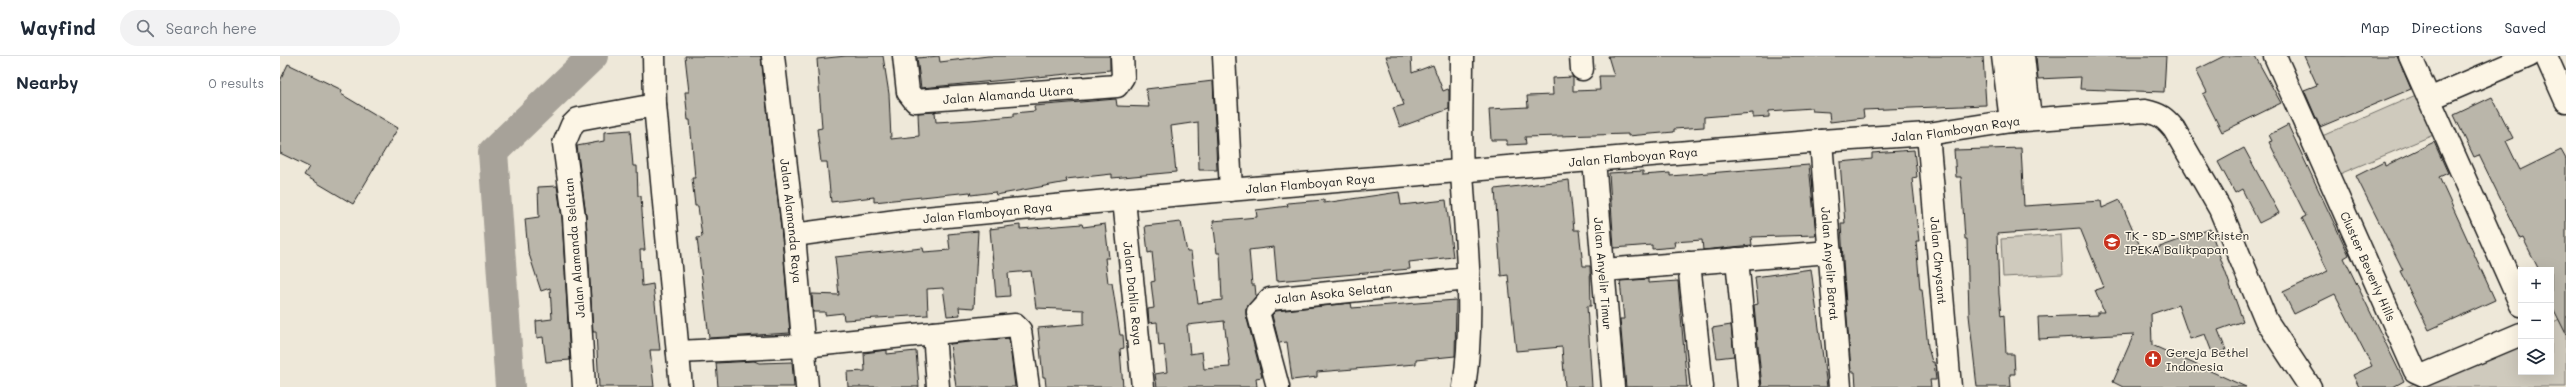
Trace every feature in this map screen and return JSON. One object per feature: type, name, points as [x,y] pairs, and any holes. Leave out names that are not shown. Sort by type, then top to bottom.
[{"type":"street","points":[[654,56],[655,106],[681,387]]},
{"type":"street","name":"Jalan Alamanda Raya","points":[[773,56],[794,235],[807,387]]},
{"type":"street","name":"Jalan Alamanda Utara","points":[[904,56],[908,92],[915,101],[1117,86],[1123,76],[1122,56]]},
{"type":"street","points":[[1224,56],[1231,190]]},
{"type":"street","points":[[1462,56],[1462,170],[1468,279],[1470,352],[1464,387]]},
{"type":"street","points":[[2003,56],[2021,120]]},
{"type":"street","points":[[2021,120],[2024,56]]},
{"type":"street","name":"Cluster Beverly Hills","points":[[2275,56],[2415,371],[2424,375],[2518,335]]},
{"type":"street","points":[[2410,56],[2520,303]]},
{"type":"street","points":[[2429,99],[2529,56]]},
{"type":"street","points":[[2546,56],[2566,101]]},
{"type":"street","name":"Jalan Alamanda Selatan","points":[[584,387],[574,217],[564,144],[572,125],[578,119],[655,106]]},
{"type":"street","name":"Jalan Flamboyan Raya","points":[[794,235],[904,220],[1462,170],[1821,141],[1928,134],[2021,120],[2145,111],[2158,114],[2165,118],[2220,208],[2266,320],[2310,387]]},
{"type":"street","name":"Jalan Chrysant","points":[[1928,134],[1950,387]]},
{"type":"street","name":"Jalan Anyelir Barat","points":[[1821,141],[1840,387]]},
{"type":"street","name":"Jalan Anyelir Timur","points":[[1594,160],[1613,387]]},
{"type":"street","name":"Jalan Dahlia Raya","points":[[1124,200],[1143,387]]},
{"type":"street","points":[[1604,270],[1830,252]]},
{"type":"street","points":[[1737,259],[1750,387]]},
{"type":"street","points":[[1689,263],[1702,387]]},
{"type":"street","name":"Jalan Asoka Selatan","points":[[1278,387],[1258,312],[1270,299],[1468,279]]},
{"type":"street","points":[[678,352],[803,346],[1017,326],[1020,330],[1028,387]]},
{"type":"street","points":[[934,333],[938,387]]},
{"type":"shaded area","points":[[2425,91],[2443,131],[2330,178],[2313,140]]},
{"type":"shaded area","points":[[2061,235],[2063,274],[2003,277],[2001,239]]},
{"type":"shaded area","points":[[2566,316],[2566,387],[2406,387],[2518,337],[2518,375],[2554,375],[2554,322]]},
{"type":"building","points":[[685,56],[761,56],[782,236],[790,333],[709,338],[697,238],[702,237],[698,206],[695,206],[692,178],[695,178],[690,120],[688,120],[685,92],[689,92]]},
{"type":"building","points":[[846,56],[883,56],[889,94],[891,139],[919,136],[918,113],[935,112],[936,122],[1014,116],[1014,113],[1035,111],[1034,106],[1116,99],[1117,106],[1149,107],[1146,89],[1213,81],[1217,170],[1199,170],[1198,122],[1171,126],[1176,172],[1112,178],[1112,174],[1066,179],[1067,182],[996,195],[995,192],[971,195],[970,192],[874,202],[874,197],[831,202],[827,162],[821,162],[817,129],[822,128],[817,59]]},
{"type":"building","points":[[939,56],[940,62],[988,56],[1110,56],[1110,70],[921,88],[917,58]]},
{"type":"building","points":[[1386,56],[1411,56],[1412,73],[1433,65],[1443,91],[1448,89],[1449,91],[1449,109],[1400,127],[1393,108],[1404,105]]},
{"type":"building","points":[[1608,56],[1983,56],[1986,105],[1863,110],[1864,118],[1830,122],[1829,112],[1812,111],[1812,108],[1769,111],[1769,117],[1753,118],[1753,113],[1704,117],[1704,127],[1674,129],[1674,132],[1628,136],[1628,134],[1525,137],[1526,144],[1507,145],[1507,140],[1491,140],[1489,109],[1528,107],[1527,96],[1553,95],[1552,78],[1573,77],[1573,91],[1600,90],[1599,76],[1614,76]]},
{"type":"building","points":[[2036,56],[2166,56],[2164,92],[2080,89],[2081,77],[2038,79]]},
{"type":"building","points":[[2224,56],[2255,56],[2281,103],[2222,132],[2203,94],[2207,92],[2196,70]]},
{"type":"building","points":[[2304,56],[2397,56],[2411,89],[2320,127],[2304,90],[2317,85]]},
{"type":"building","points":[[288,64],[342,90],[341,94],[398,128],[353,204],[304,175],[309,167],[280,153],[280,81]]},
{"type":"building","points":[[2492,97],[2513,138],[2506,141],[2520,170],[2561,150],[2566,159],[2566,334],[2554,310],[2554,267],[2538,267],[2523,238],[2520,239],[2479,155],[2474,157],[2454,115]]},
{"type":"building","points":[[2288,125],[2349,255],[2344,258],[2404,381],[2393,387],[2359,387],[2353,375],[2372,366],[2335,294],[2294,314],[2283,292],[2328,271],[2302,218],[2306,216],[2269,142],[2272,141],[2269,135]]},
{"type":"building","points":[[630,130],[633,166],[637,166],[638,196],[641,196],[645,250],[640,250],[642,286],[653,284],[660,350],[650,350],[654,387],[599,387],[596,332],[593,332],[586,216],[577,146],[604,141],[604,132]]},
{"type":"building","points":[[2434,142],[2448,173],[2439,177],[2495,300],[2429,330],[2400,271],[2403,270],[2356,176],[2384,162],[2385,166]]},
{"type":"building","points":[[2021,148],[2024,206],[2101,201],[2102,208],[2120,200],[2143,253],[2210,229],[2243,321],[2218,330],[2226,350],[2213,355],[2205,334],[2190,339],[2178,305],[2151,314],[2152,345],[2246,387],[2123,387],[2113,382],[2134,334],[2039,339],[2038,317],[2098,315],[2098,312],[2104,312],[2095,290],[2104,287],[2080,228],[1997,234],[2001,316],[2004,315],[2006,354],[2014,354],[2015,374],[2010,374],[2011,387],[1977,387],[1969,315],[1967,239],[1965,239],[1961,177],[1956,177],[1954,150]]},
{"type":"building","points":[[2244,148],[2279,213],[2259,223],[2242,189],[2235,193],[2218,162]]},
{"type":"building","points":[[1914,150],[1917,177],[1912,178],[1919,241],[1916,241],[1920,289],[1922,289],[1928,347],[1932,362],[1934,362],[1936,380],[1930,380],[1931,387],[1856,387],[1855,372],[1851,372],[1844,277],[1841,223],[1845,223],[1840,162],[1872,159],[1872,153]]},
{"type":"building","points":[[1809,165],[1816,235],[1751,237],[1752,245],[1703,250],[1702,240],[1674,242],[1675,247],[1652,249],[1652,245],[1614,248],[1609,173],[1643,171],[1643,175],[1670,173],[1670,176]]},
{"type":"building","points":[[1569,180],[1574,230],[1579,230],[1583,266],[1590,266],[1591,306],[1587,306],[1592,387],[1565,387],[1562,347],[1516,351],[1508,275],[1501,276],[1495,189]]},
{"type":"building","points":[[557,186],[562,218],[570,360],[546,362],[543,337],[537,338],[536,321],[552,319],[550,288],[541,291],[528,251],[525,219],[539,217],[538,187]]},
{"type":"building","points":[[1399,192],[1401,205],[1446,200],[1453,257],[1409,262],[1410,269],[1277,281],[1274,247],[1249,250],[1252,285],[1255,285],[1256,296],[1246,309],[1246,315],[1262,377],[1256,378],[1257,387],[1157,387],[1155,374],[1167,372],[1164,345],[1159,346],[1157,322],[1149,323],[1148,309],[1154,308],[1151,282],[1155,281],[1152,252],[1148,253],[1145,226],[1181,222],[1187,252],[1191,252],[1198,303],[1222,300],[1220,253],[1217,253],[1213,221],[1257,217],[1256,210],[1288,206],[1287,203],[1324,200],[1324,203]],"holes":[[[1224,321],[1230,367],[1204,369],[1202,352],[1190,354],[1187,325]]]},
{"type":"building","points":[[1082,224],[1083,227],[1105,224],[1109,258],[1105,258],[1108,283],[1112,283],[1120,335],[1123,335],[1124,348],[1120,349],[1123,387],[1046,387],[1045,377],[1043,377],[1038,328],[1084,324],[1084,310],[1036,308],[1031,271],[1008,273],[1010,296],[996,297],[990,229],[1020,225],[1020,229]]},
{"type":"building","points":[[978,231],[974,308],[959,307],[960,315],[947,316],[943,288],[927,289],[928,315],[844,320],[843,313],[825,315],[825,312],[813,312],[812,294],[839,295],[835,257],[923,248],[924,252],[950,250],[948,234]]},
{"type":"building","points":[[1811,269],[1827,387],[1762,387],[1754,305],[1758,304],[1755,277]]},
{"type":"building","points":[[1648,279],[1648,283],[1678,281],[1687,387],[1626,387],[1620,319],[1624,319],[1620,281]]},
{"type":"building","points":[[1456,300],[1455,356],[1416,360],[1416,364],[1317,372],[1317,377],[1292,380],[1287,342],[1279,343],[1272,315],[1276,311],[1351,303],[1352,308]]},
{"type":"building","points":[[1731,325],[1734,356],[1717,358],[1712,328]]},
{"type":"building","points":[[1009,338],[1015,387],[956,387],[950,344]]},
{"type":"building","points":[[887,350],[887,354],[916,351],[919,387],[848,387],[847,372],[865,371],[864,353]]},
{"type":"building","points":[[754,361],[759,363],[792,362],[794,387],[718,387],[716,363]]},
{"type":"waterway","points":[[510,387],[493,152],[593,56]]},
{"type":"place","name":"TK - SD - SMP Kristen IPEKA Balikpapan","points":[[2112,242]]},
{"type":"place","name":"Gereja Bethel Indonesia","points":[[2153,359]]}]
